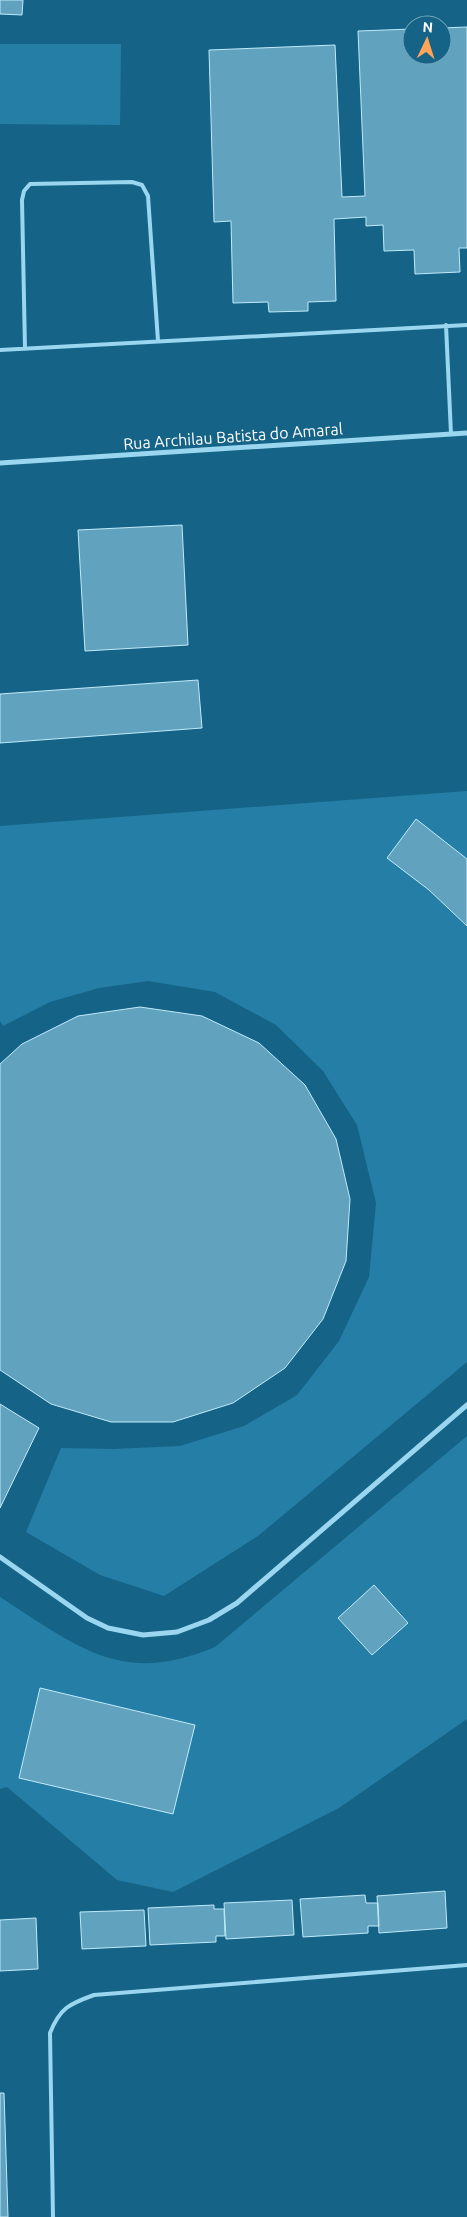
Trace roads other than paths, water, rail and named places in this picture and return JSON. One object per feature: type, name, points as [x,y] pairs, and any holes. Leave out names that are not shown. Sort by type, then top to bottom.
[{"type":"street","name":"Rua Archilau Batista do Amaral","points":[[0,463],[467,433]]},
{"type":"street","points":[[0,1557],[87,1618],[108,1628],[143,1635],[177,1632],[209,1620],[237,1603],[467,1405]]},
{"type":"lane","points":[[25,349],[22,200],[24,191],[30,184],[132,182],[142,185],[148,196],[158,341]]},
{"type":"lane","points":[[0,350],[467,325]]},
{"type":"lane","points":[[446,326],[451,434]]},
{"type":"lane","points":[[53,2217],[50,2033],[57,2016],[74,2002],[94,1995],[467,1965]]}]
